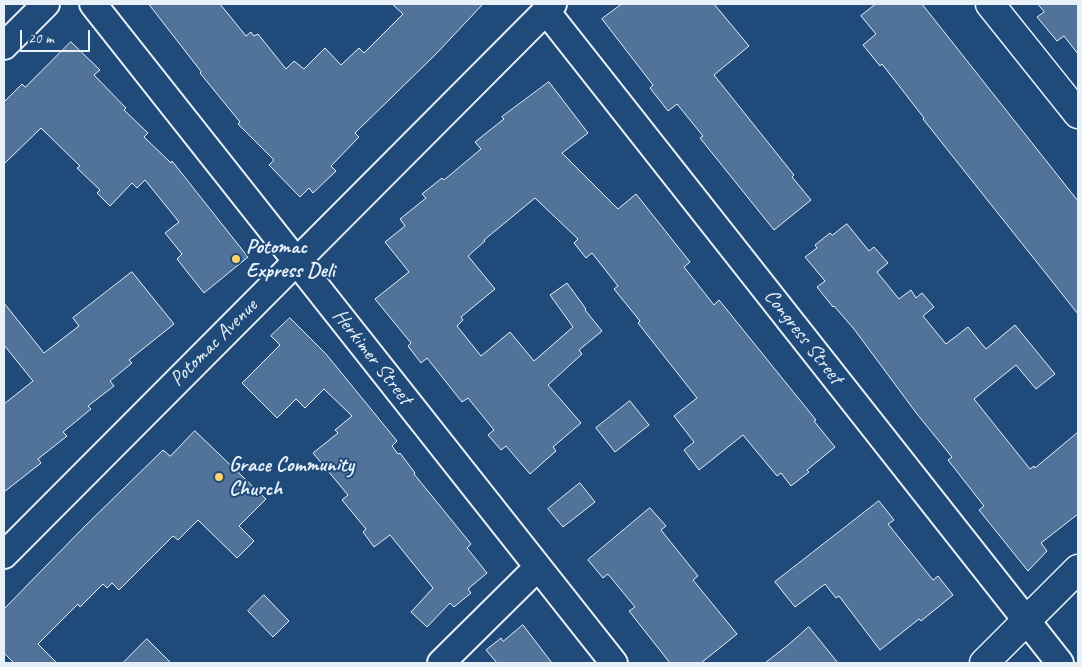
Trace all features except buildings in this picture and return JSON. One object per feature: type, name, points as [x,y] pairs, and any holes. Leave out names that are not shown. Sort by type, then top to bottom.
[{"type":"street","points":[[4,46],[46,4]]},
{"type":"street","name":"Herkimer Street","points":[[93,4],[614,663]]},
{"type":"street","points":[[990,4],[1078,114]]},
{"type":"street","name":"Potomac Avenue","points":[[4,555],[549,7]]},
{"type":"street","name":"Congress Street","points":[[549,7],[1060,663]]},
{"type":"street","points":[[441,663],[538,567]]},
{"type":"street","points":[[984,663],[1078,569]]},
{"type":"place","name":"Potomac Express Deli","points":[[236,259]]},
{"type":"place","name":"Grace Community Church","points":[[219,477]]}]
